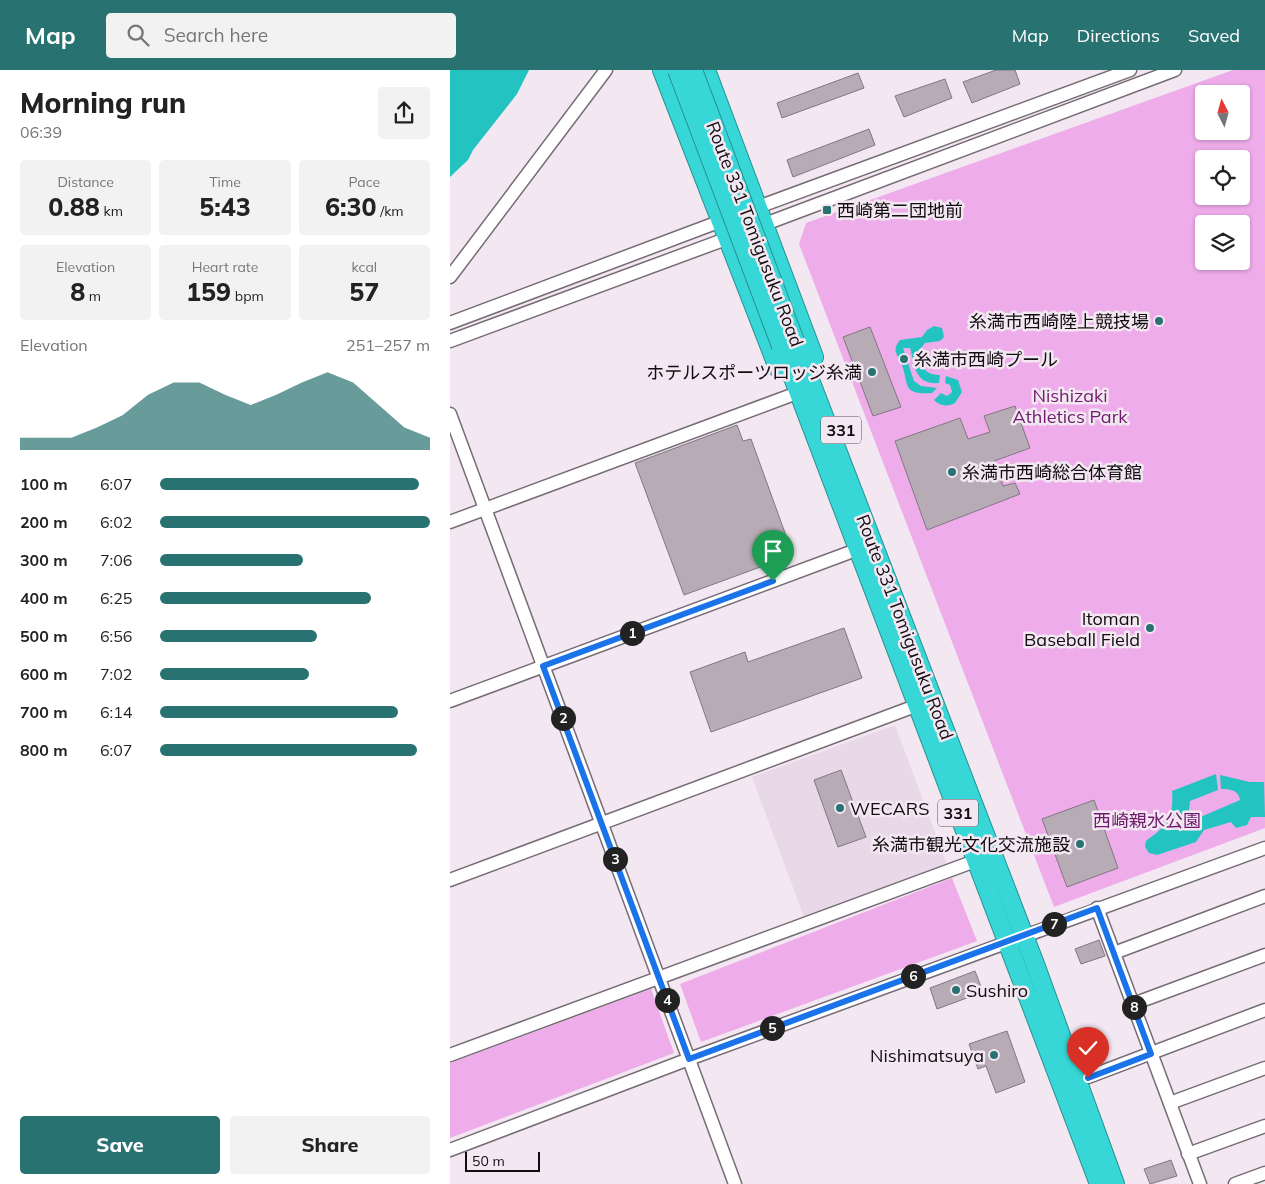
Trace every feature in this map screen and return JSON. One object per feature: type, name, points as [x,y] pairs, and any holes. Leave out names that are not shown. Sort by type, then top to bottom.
[{"type":"highway","name":"331","points":[[662,70],[866,599],[890,632]]},
{"type":"highway","name":"Route 331 Tomigusuku Road","points":[[677,70],[910,638],[1056,1018],[1074,1047],[1070,1075],[1099,1184]]},
{"type":"highway","name":"Route 331 Tomigusuku Road","points":[[693,70],[890,632],[1005,942],[1070,1075],[1115,1184]]},
{"type":"highway","name":"331","points":[[706,70],[908,609],[910,638]]},
{"type":"highway","name":"331","points":[[1070,1075],[1060,1093],[1088,1184]]},
{"type":"highway","name":"331","points":[[1070,1075],[1127,1184]]},
{"type":"street","points":[[450,277],[606,70]]},
{"type":"street","points":[[450,322],[1130,70]]},
{"type":"street","points":[[450,341],[1175,70]]},
{"type":"street","points":[[450,522],[789,396]]},
{"type":"street","points":[[450,414],[736,1184]]},
{"type":"street","points":[[450,701],[848,553]]},
{"type":"street","points":[[450,880],[918,705]]},
{"type":"street","points":[[450,1150],[1023,935],[1265,848]]},
{"type":"street","points":[[450,1055],[975,861]]},
{"type":"street","points":[[1114,953],[1265,896]]},
{"type":"street","points":[[1097,908],[1200,1184]]},
{"type":"street","points":[[1133,1004],[1265,955]]},
{"type":"street","points":[[1070,1075],[1151,1054],[1265,1010]]},
{"type":"street","points":[[1170,1104],[1265,1068]]},
{"type":"street","points":[[1188,1154],[1265,1126]]},
{"type":"street","points":[[1235,1184],[1265,1173]]},
{"type":"shaded area","points":[[895,725],[947,864],[804,917],[752,777]]},
{"type":"green space","name":"Nishizaki Athletics Park","points":[[1233,70],[1265,70],[1265,828],[1054,907],[799,244],[806,223]]},
{"type":"green space","points":[[952,878],[977,941],[701,1042],[680,984]]},
{"type":"green space","points":[[651,989],[674,1053],[450,1138],[450,1063]]},
{"type":"water","points":[[450,70],[529,70],[517,94],[473,150],[468,160],[450,177]]},
{"type":"water","name":"糸満市西崎プール","points":[[934,326],[942,328],[944,337],[940,341],[925,343],[918,352],[924,369],[935,375],[940,375],[939,383],[931,383],[920,377],[917,373],[910,348],[903,348],[914,381],[921,386],[937,388],[932,393],[916,392],[908,387],[896,347],[900,340],[922,337],[927,330]]},
{"type":"water","points":[[946,376],[958,380],[962,392],[955,403],[941,405],[934,400],[941,393],[947,396],[952,392],[950,385],[945,383]]},
{"type":"water","points":[[1216,774],[1218,790],[1190,801],[1189,810],[1185,815],[1186,818],[1196,819],[1240,800],[1236,792],[1221,789],[1220,775],[1250,782],[1264,782],[1265,817],[1251,817],[1247,825],[1236,828],[1231,822],[1204,830],[1196,842],[1157,855],[1149,853],[1145,847],[1146,841],[1168,821],[1172,809],[1172,791]]},
{"type":"building","points":[[996,70],[1015,70],[1020,84],[972,103],[963,82]]},
{"type":"building","points":[[858,73],[864,88],[782,118],[777,103]]},
{"type":"building","points":[[945,79],[952,98],[904,117],[895,96]]},
{"type":"building","points":[[869,129],[875,145],[793,177],[787,160]]},
{"type":"building","name":"ホテルスポーツロッジ糸満","points":[[870,327],[901,407],[873,416],[843,337]]},
{"type":"building","name":"糸満市西崎総合体育館","points":[[1015,406],[1030,448],[994,461],[1003,486],[1015,483],[1020,494],[927,530],[895,441],[960,418],[968,439],[990,432],[984,416]]},
{"type":"building","points":[[737,425],[743,441],[751,439],[793,555],[684,595],[635,463]]},
{"type":"building","points":[[844,628],[862,678],[711,732],[690,672],[745,652],[748,662]]},
{"type":"building","name":"WECARS","points":[[841,770],[866,837],[838,847],[814,780]]},
{"type":"building","name":"糸満市観光文化交流施設","points":[[1094,800],[1118,868],[1067,887],[1042,819]]},
{"type":"building","points":[[1099,940],[1105,956],[1081,964],[1075,949]]},
{"type":"building","name":"Sushiro","points":[[975,971],[983,992],[937,1009],[930,988]]},
{"type":"building","name":"Nishimatsuya","points":[[1007,1031],[1025,1082],[996,1093],[986,1066],[978,1069],[969,1044]]},
{"type":"building","points":[[1171,1160],[1177,1176],[1150,1184],[1144,1169]]},
{"type":"place","name":"西崎第二団地前","points":[[827,210]]},
{"type":"place","name":"糸満市西崎陸上競技場","points":[[1159,321]]},
{"type":"place","name":"糸満市西崎プール","points":[[904,359]]},
{"type":"place","name":"ホテルスポーツロッジ糸満","points":[[872,372]]},
{"type":"place","name":"糸満市西崎総合体育館","points":[[952,472]]},
{"type":"place","name":"Itoman Baseball Field","points":[[1150,628]]},
{"type":"place","name":"WECARS","points":[[840,808]]},
{"type":"place","name":"糸満市観光文化交流施設","points":[[1080,844]]},
{"type":"place","name":"Sushiro","points":[[956,990]]},
{"type":"place","name":"Nishimatsuya","points":[[994,1055]]},
{"type":"route","points":[[773,581],[543,666],[689,1059],[1097,908],[1151,1054],[1088,1078]]},
{"type":"park label","name":"西崎親水公園","points":[[1147,820]]}]
